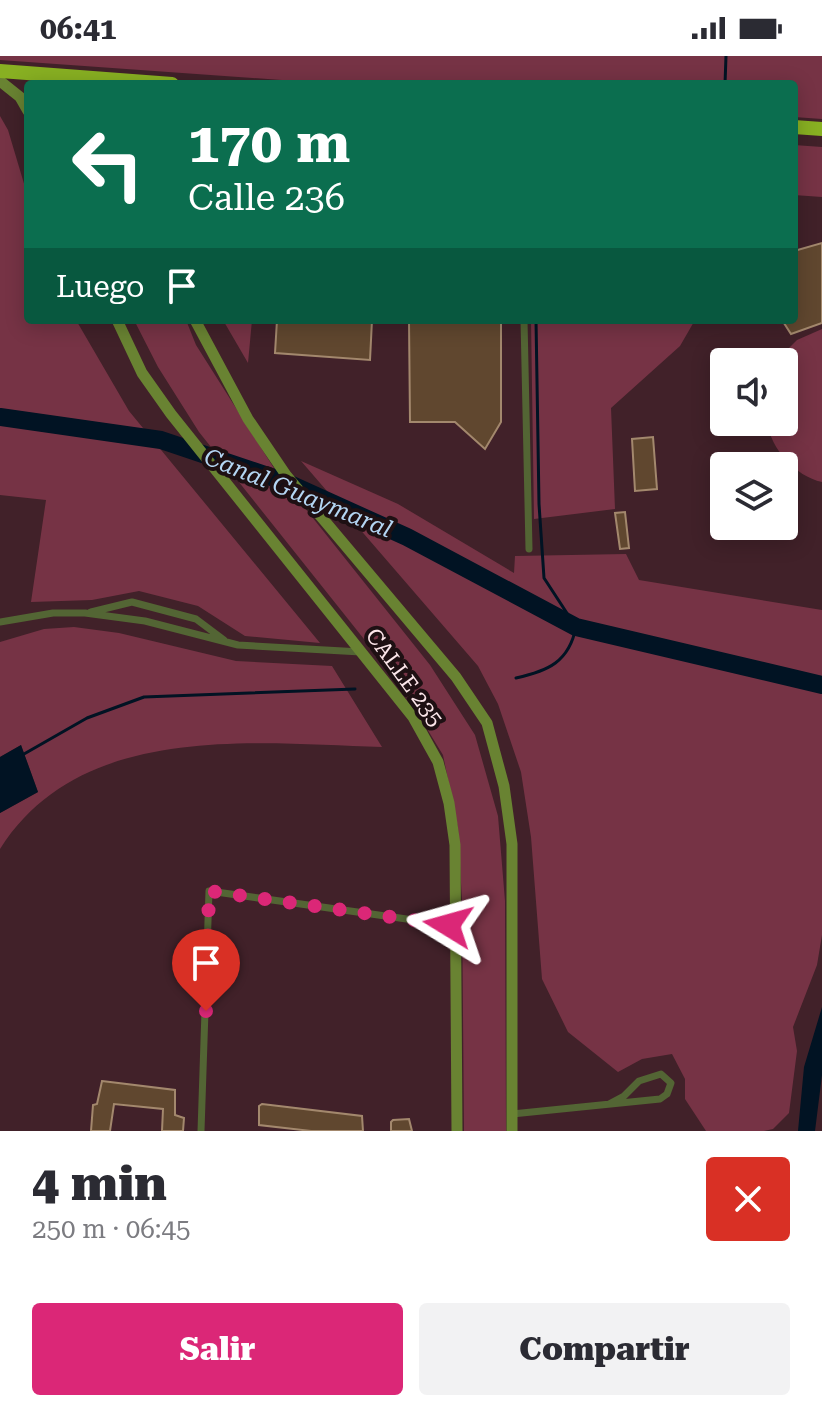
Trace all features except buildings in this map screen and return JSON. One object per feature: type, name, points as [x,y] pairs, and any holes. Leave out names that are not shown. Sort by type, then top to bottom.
[{"type":"highway","points":[[0,71],[119,80]]},
{"type":"highway","points":[[798,127],[822,129]]},
{"type":"main road","points":[[0,81],[24,104]]},
{"type":"main road","name":"CALLE 235","points":[[119,324],[142,373],[171,414],[413,717],[438,762],[449,803],[455,845],[457,1131]]},
{"type":"main road","name":"CALLE 235","points":[[197,324],[229,386],[286,475],[456,677],[487,723],[504,786],[512,844],[512,1131]]},
{"type":"street","points":[[524,324],[529,549]]},
{"type":"street","points":[[85,613],[132,602],[196,619],[226,642]]},
{"type":"street","points":[[0,622],[53,613],[85,613],[145,621],[226,642],[363,653]]},
{"type":"street","points":[[193,633],[186,624],[196,619]]},
{"type":"street","points":[[325,650],[340,644],[345,629]]},
{"type":"street","points":[[201,1131],[209,891],[456,926]]},
{"type":"street","points":[[512,1114],[660,1099],[667,1094],[671,1083],[661,1074],[648,1077],[609,1104]]},
{"type":"shaded area","points":[[0,56],[822,56],[822,119],[798,117],[798,80],[281,80],[0,60]]},
{"type":"shaded area","points":[[0,116],[8,130],[24,184],[24,324],[78,324],[129,411],[320,643],[245,636],[198,606],[139,591],[92,600],[31,602],[46,500],[0,495]]},
{"type":"shaded area","points":[[798,145],[822,147],[822,197],[798,195]]},
{"type":"shaded area","points":[[136,324],[188,324],[196,345],[277,473],[430,665],[475,735],[498,816],[505,901],[506,1131],[464,1131],[462,901],[458,828],[443,755],[399,683],[199,432],[158,367]]},
{"type":"shaded area","points":[[225,324],[252,324],[248,363]]},
{"type":"shaded area","points":[[531,324],[693,324],[680,346],[611,408],[615,509],[534,519]]},
{"type":"shaded area","points":[[822,329],[822,482],[798,470],[798,452],[780,452],[771,436],[798,436],[798,348],[789,348],[797,340]]},
{"type":"shaded area","points":[[301,461],[398,504],[514,573],[515,556],[626,554],[639,580],[822,610],[822,935],[817,965],[793,1027],[797,1051],[789,1113],[773,1129],[706,1131],[685,1099],[685,1079],[672,1054],[642,1059],[618,1072],[568,1032],[542,979],[531,837],[521,772],[498,704],[478,666]]},
{"type":"shaded area","points":[[74,627],[119,633],[236,661],[332,666],[382,747],[225,744],[172,749],[122,760],[75,779],[34,808],[0,849],[0,813],[38,792],[21,745],[0,757],[0,642],[44,629]]},
{"type":"water","points":[[21,745],[38,792],[0,813],[0,757]]},
{"type":"water","points":[[822,1007],[822,1075],[815,1131],[798,1131],[804,1067]]},
{"type":"waterway","points":[[725,80],[726,56]]},
{"type":"waterway","points":[[516,678],[555,663],[568,649],[576,627],[544,578],[539,504],[536,324]]},
{"type":"waterway","name":"Canal Guaymaral","points":[[0,417],[161,440],[283,481],[407,537],[576,627],[822,685]]},
{"type":"waterway","name":"Canal Guaymaral","points":[[24,754],[87,718],[144,697],[355,689]]},
{"type":"route","points":[[206,1011],[209,891],[448,925]]}]
